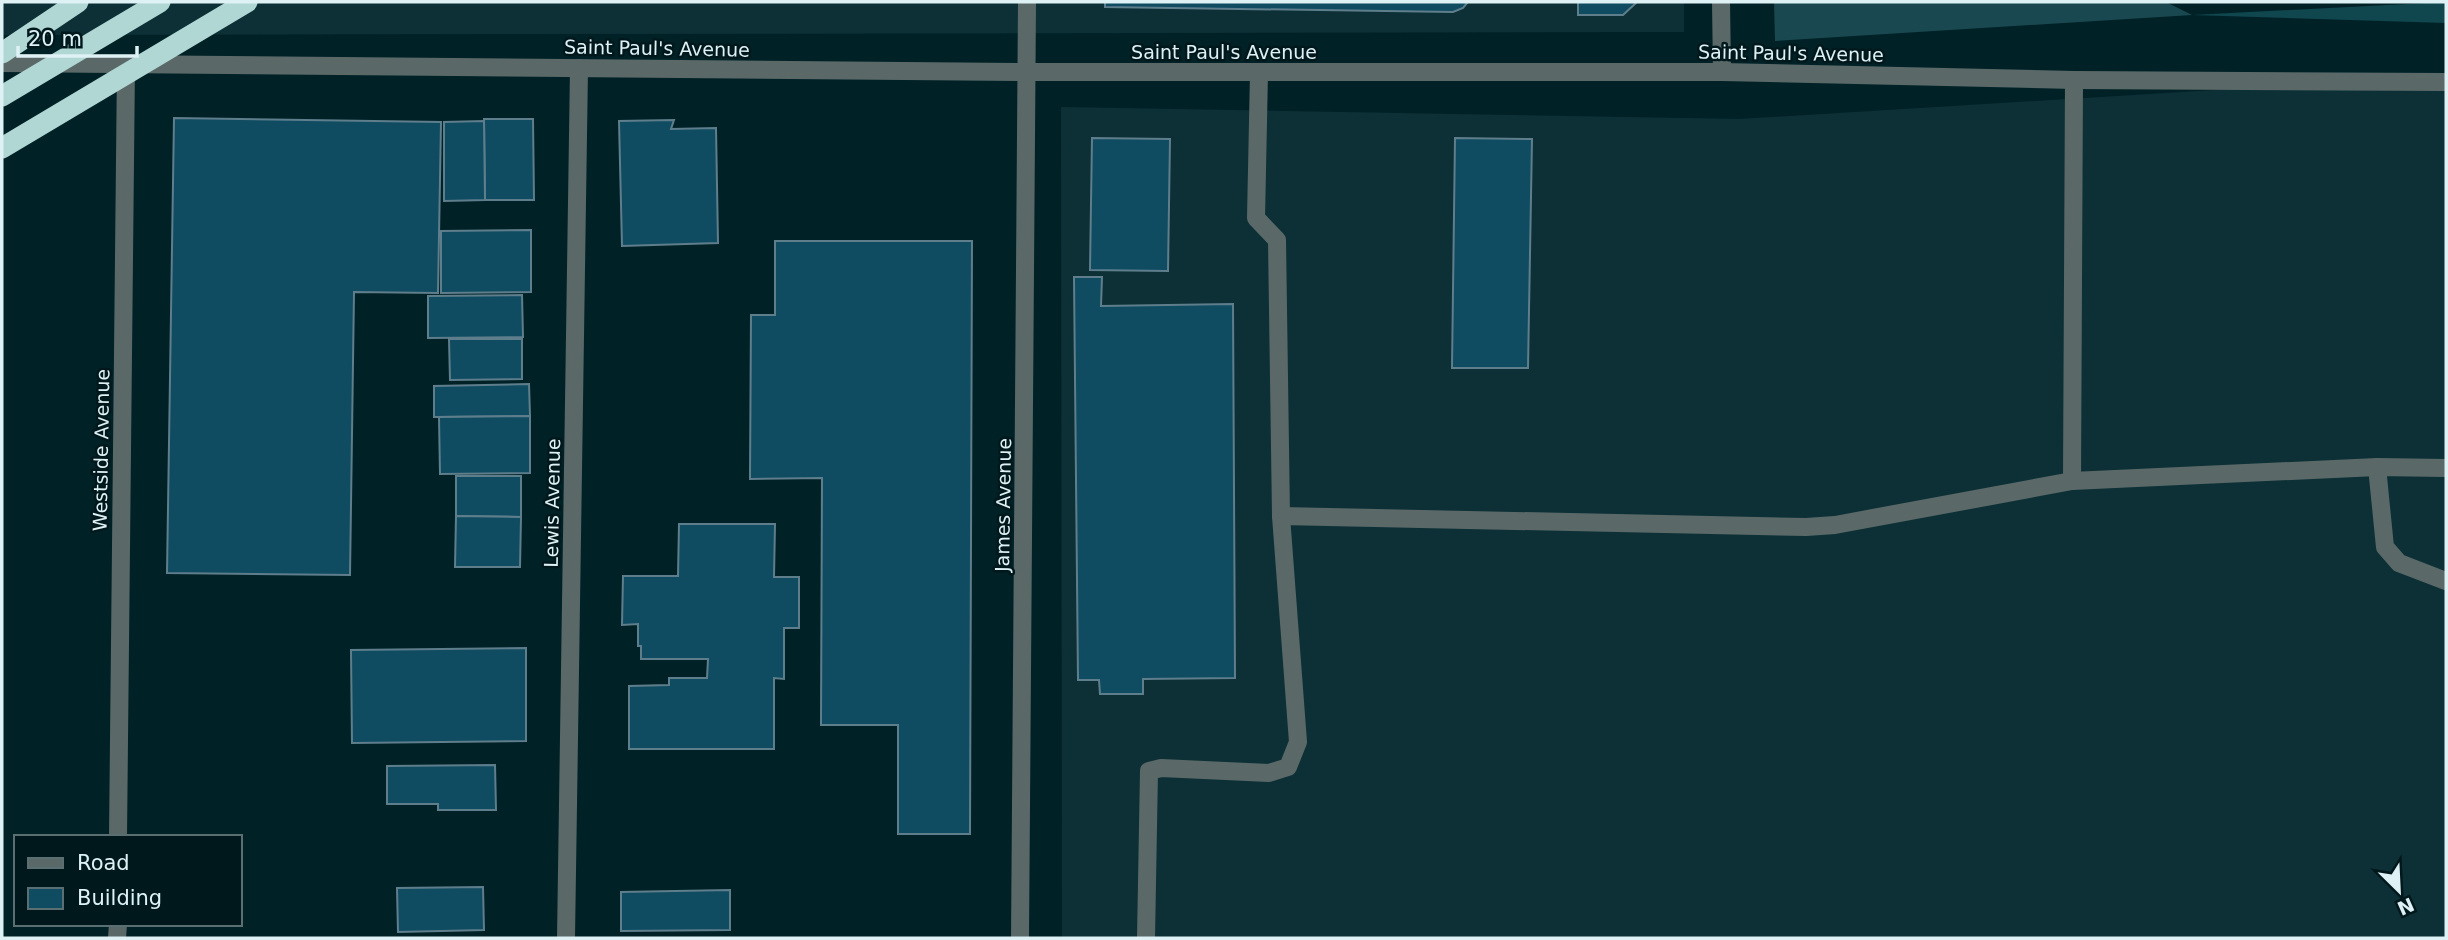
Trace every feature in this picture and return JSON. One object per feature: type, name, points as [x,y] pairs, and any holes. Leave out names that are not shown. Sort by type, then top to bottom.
[{"type":"highway","points":[[2,53],[78,2]]},
{"type":"highway","points":[[2,96],[160,2]]},
{"type":"highway","points":[[2,148],[247,2]]},
{"type":"street","name":"James Avenue","points":[[1020,938],[1027,2]]},
{"type":"street","points":[[1721,2],[1722,72]]},
{"type":"street","name":"Saint Paul's Avenue","points":[[2,63],[1028,72],[1722,72],[2074,80],[2446,82]]},
{"type":"street","name":"Westside Avenue","points":[[118,835],[126,64]]},
{"type":"street","name":"Lewis Avenue","points":[[566,938],[579,68]]},
{"type":"street","points":[[1146,938],[1149,771],[1161,768],[1269,773],[1288,767],[1298,742],[1281,516],[1277,240],[1256,218],[1259,73]]},
{"type":"street","points":[[2071,481],[2074,80]]},
{"type":"street","points":[[1281,516],[1806,527],[1835,525],[2071,481],[2377,467],[2446,468]]},
{"type":"street","points":[[2377,467],[2385,547],[2399,563],[2446,581]]},
{"type":"shaded area","points":[[2,2],[1684,2],[1684,32],[2,35]]},
{"type":"shaded area","points":[[1774,2],[2166,2],[2192,15],[1775,41]]},
{"type":"shaded area","points":[[2446,2],[2446,23],[2192,15]]},
{"type":"shaded area","points":[[2446,76],[2446,938],[1062,938],[1061,107],[1739,119]]},
{"type":"building","points":[[1105,2],[1468,2],[1463,8],[1453,12],[1105,7]]},
{"type":"building","points":[[1578,2],[1637,2],[1623,15],[1578,15]]},
{"type":"building","points":[[174,118],[441,122],[438,293],[354,292],[350,575],[167,573]]},
{"type":"building","points":[[484,119],[533,119],[534,200],[485,200]]},
{"type":"building","points":[[674,120],[671,129],[716,128],[718,243],[622,246],[619,121]]},
{"type":"building","points":[[484,121],[485,200],[444,201],[444,122]]},
{"type":"building","points":[[1092,138],[1170,139],[1168,271],[1090,270]]},
{"type":"building","points":[[1455,138],[1532,139],[1528,368],[1452,368]]},
{"type":"building","points":[[531,230],[531,292],[441,293],[441,231]]},
{"type":"building","points":[[775,241],[972,241],[970,834],[898,834],[898,725],[821,725],[822,478],[750,479],[751,315],[775,315]]},
{"type":"building","points":[[1074,277],[1102,277],[1101,306],[1233,304],[1235,678],[1143,679],[1143,694],[1100,694],[1099,680],[1078,680]]},
{"type":"building","points":[[522,295],[523,337],[428,338],[428,296]]},
{"type":"building","points":[[449,339],[522,339],[522,379],[450,380]]},
{"type":"building","points":[[529,384],[530,416],[434,417],[434,386]]},
{"type":"building","points":[[530,416],[530,473],[440,474],[439,417]]},
{"type":"building","points":[[456,476],[521,476],[521,517],[456,516]]},
{"type":"building","points":[[456,516],[521,517],[520,567],[455,567]]},
{"type":"building","points":[[679,524],[775,524],[774,577],[799,577],[799,628],[784,628],[784,679],[774,678],[774,749],[629,749],[629,686],[669,685],[669,678],[707,678],[708,659],[641,659],[638,624],[622,625],[623,576],[678,576]]},
{"type":"building","points":[[526,648],[526,741],[352,743],[351,650]]},
{"type":"building","points":[[495,765],[496,810],[438,810],[438,804],[387,804],[387,766]]},
{"type":"building","points":[[483,887],[484,930],[398,932],[397,888]]},
{"type":"building","points":[[730,890],[730,930],[621,931],[621,892]]}]
